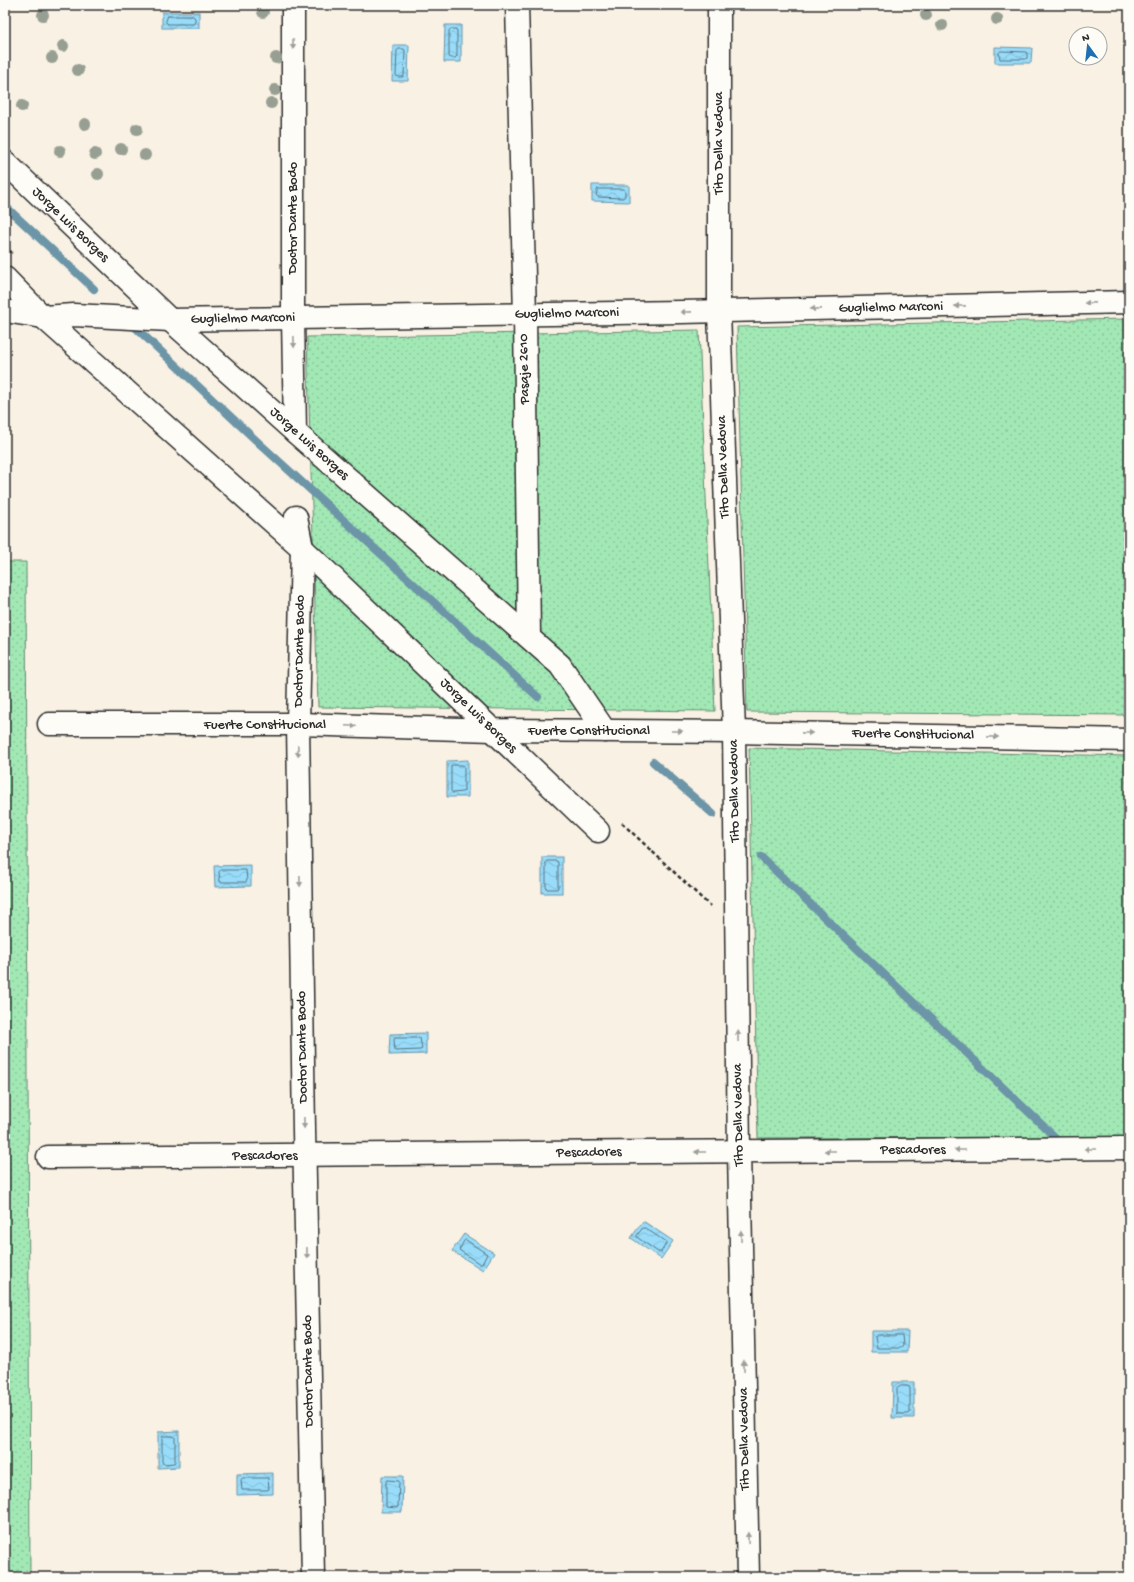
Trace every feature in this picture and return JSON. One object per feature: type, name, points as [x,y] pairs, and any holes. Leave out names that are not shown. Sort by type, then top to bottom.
[{"type":"street","name":"Doctor Dante Bodo","points":[[293,5],[293,318],[295,432]]},
{"type":"street","name":"Pasaje 2610","points":[[517,5],[529,637]]},
{"type":"street","name":"Tito Della Vedova","points":[[719,5],[719,312],[734,732],[739,1152],[748,1577]]},
{"type":"street","name":"Jorge Luis Borges","points":[[5,162],[170,320],[560,665],[605,731]]},
{"type":"street","name":"Jorge Luis Borges","points":[[5,278],[43,317],[302,548],[598,831]]},
{"type":"street","name":"Guglielmo Marconi","points":[[5,311],[43,317],[74,315],[170,320],[719,312],[1129,302]]},
{"type":"street","name":"Doctor Dante Bodo","points":[[296,517],[302,548],[298,724],[313,1577]]},
{"type":"street","name":"Fuerte Constitucional","points":[[49,724],[298,724],[493,730],[734,732],[1129,740]]},
{"type":"street","name":"Pescadores","points":[[48,1157],[1129,1148]]},
{"type":"green space","points":[[1129,319],[1129,715],[747,712],[737,327]]},
{"type":"green space","points":[[699,330],[715,711],[318,707],[307,337]]},
{"type":"green space","points":[[5,562],[26,562],[30,1577],[5,1577]]},
{"type":"green space","points":[[749,748],[1129,756],[1129,1137],[758,1138]]},
{"type":"water","points":[[162,12],[199,12],[199,28],[162,28]]},
{"type":"water","points":[[445,25],[461,25],[461,62],[444,62]]},
{"type":"water","points":[[393,45],[409,45],[408,81],[392,81]]},
{"type":"water","points":[[995,47],[1032,48],[1031,63],[995,63]]},
{"type":"water","points":[[592,185],[629,185],[629,202],[592,201]]},
{"type":"water","points":[[468,760],[468,797],[447,797],[447,761]]},
{"type":"water","points":[[542,857],[562,857],[562,893],[542,893]]},
{"type":"water","points":[[251,865],[251,886],[215,887],[214,866]]},
{"type":"water","points":[[426,1033],[426,1054],[389,1055],[390,1034]]},
{"type":"water","points":[[643,1221],[673,1241],[661,1259],[631,1238]]},
{"type":"water","points":[[464,1234],[494,1253],[483,1270],[452,1251]]},
{"type":"water","points":[[871,1331],[908,1331],[907,1352],[871,1352]]},
{"type":"water","points":[[893,1382],[914,1382],[914,1418],[892,1418]]},
{"type":"water","points":[[179,1431],[179,1467],[158,1468],[158,1432]]},
{"type":"water","points":[[273,1473],[273,1494],[237,1495],[237,1474]]},
{"type":"water","points":[[382,1476],[403,1476],[402,1512],[381,1512]]},
{"type":"waterway","points":[[5,206],[94,289]]},
{"type":"waterway","points":[[136,328],[260,444],[538,697]]},
{"type":"waterway","points":[[653,762],[713,814]]},
{"type":"waterway","points":[[761,857],[1058,1140]]}]
